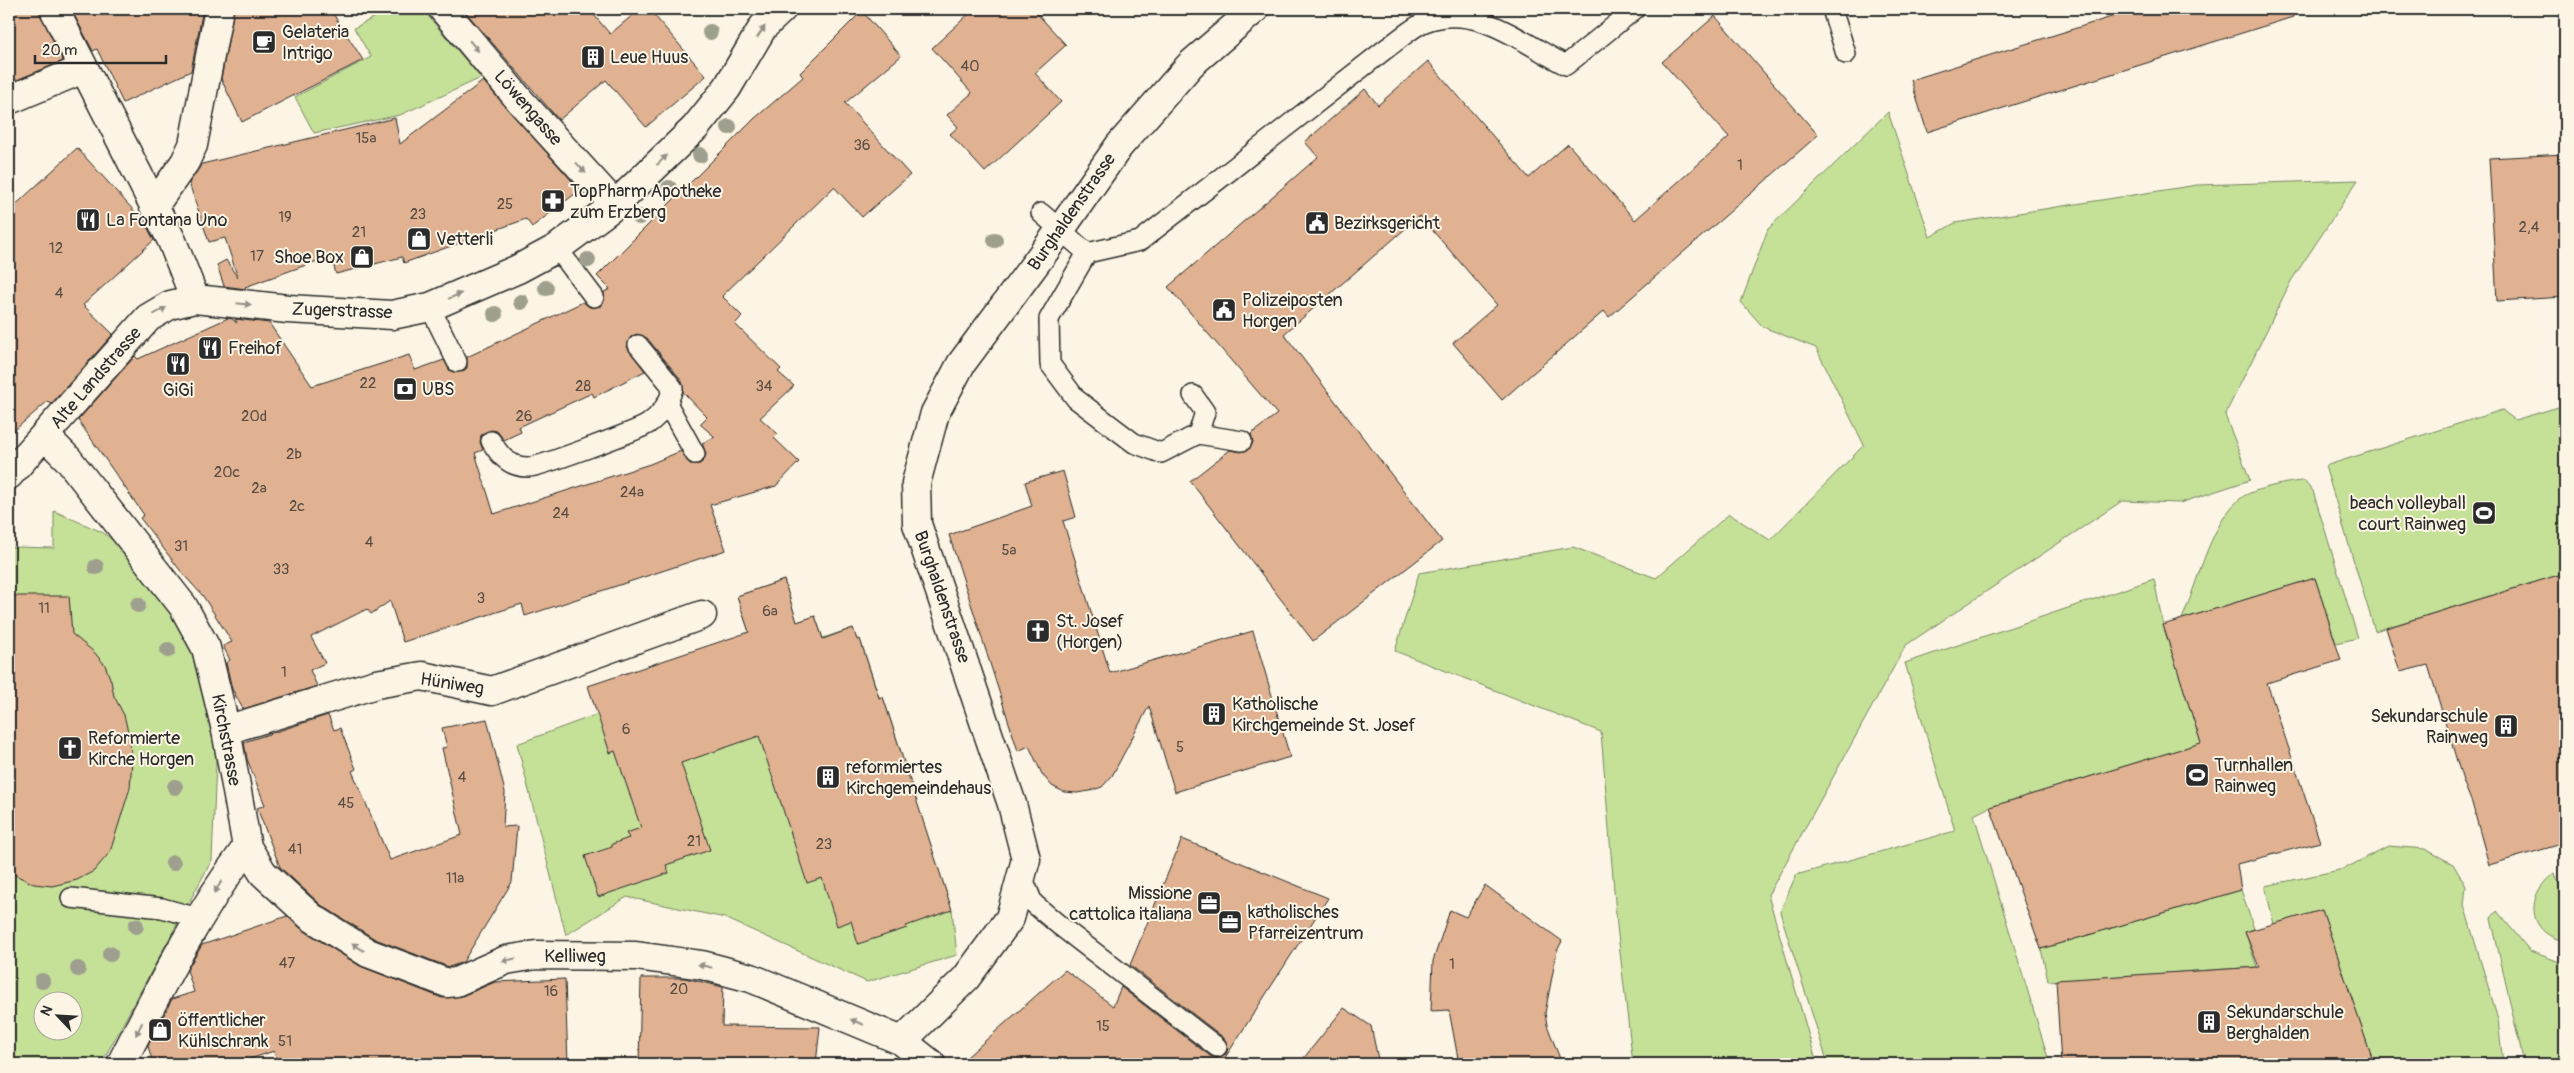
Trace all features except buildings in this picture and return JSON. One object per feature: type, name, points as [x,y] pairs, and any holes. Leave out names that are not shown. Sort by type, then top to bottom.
[{"type":"street","points":[[54,9],[172,241],[196,299]]},
{"type":"street","points":[[154,206],[185,162],[192,145],[219,9]]},
{"type":"street","name":"Löwengasse","points":[[443,9],[522,103],[615,205]]},
{"type":"street","name":"Zugerstrasse","points":[[196,299],[288,309],[392,315],[430,308],[518,269],[557,248],[615,205],[695,128],[727,88],[763,27],[782,9]]},
{"type":"street","name":"Burghaldenstrasse","points":[[902,1041],[966,978],[1010,918],[1026,859],[1012,804],[917,524],[916,483],[935,413],[961,364],[1051,221],[1191,64],[1256,9]]},
{"type":"street","points":[[9,100],[83,69]]},
{"type":"street","name":"Alte Landstrasse","points":[[10,469],[44,436],[148,318],[170,305],[196,299]]},
{"type":"street","name":"Kirchstrasse","points":[[44,436],[68,460],[183,606],[206,648],[226,730],[247,847]]},
{"type":"street","name":"Hüniweg","points":[[226,730],[376,684],[422,676],[492,691],[702,615]]},
{"type":"street","points":[[121,1064],[198,918],[221,881],[247,847]]},
{"type":"street","name":"Kelliweg","points":[[247,847],[263,873],[311,917],[368,953],[447,983],[456,982],[506,960],[536,956],[636,956],[702,965],[751,978],[902,1041],[931,1064]]},
{"type":"lane","points":[[1242,442],[1198,434],[1161,453],[1134,443],[1076,399],[1050,364],[1049,318],[1087,253],[1140,242],[1387,48],[1424,22],[1459,15],[1490,23],[1566,65],[1635,9]]},
{"type":"lane","points":[[1832,9],[1846,54]]},
{"type":"lane","points":[[1051,221],[1087,253]]},
{"type":"lane","points":[[557,248],[594,297]]},
{"type":"lane","points":[[430,308],[457,362]]},
{"type":"lane","points":[[491,442],[503,460],[529,467],[550,463],[647,425],[668,405],[673,388],[638,345]]},
{"type":"lane","points":[[1193,395],[1205,412],[1198,434]]},
{"type":"lane","points":[[668,405],[695,454]]},
{"type":"lane","points":[[1022,876],[1033,903],[1217,1046]]},
{"type":"lane","points":[[71,898],[162,908],[198,918]]},
{"type":"green space","points":[[391,9],[422,9],[481,78],[400,115],[314,133],[295,97],[371,57],[354,28]]},
{"type":"green space","points":[[1888,112],[1930,237],[1955,223],[2197,185],[2358,180],[2291,281],[2225,415],[2250,480],[2180,503],[2122,501],[1906,645],[1768,895],[1817,1064],[1633,1064],[1617,926],[1601,732],[1395,651],[1419,573],[1573,547],[1656,578],[1729,514],[1770,540],[1864,445],[1816,348],[1763,327],[1741,302],[1768,229]]},
{"type":"green space","points":[[2565,405],[2565,573],[2375,631],[2325,466],[2502,410],[2515,420]]},
{"type":"green space","points":[[2305,481],[2313,491],[2358,638],[2336,643],[2315,578],[2182,619],[2206,554],[2221,522],[2230,509],[2241,498],[2262,489]]},
{"type":"green space","points":[[54,511],[102,532],[130,554],[188,636],[217,738],[212,860],[101,1064],[9,1064],[10,513],[11,547],[54,548]]},
{"type":"green space","points":[[2154,579],[2163,625],[2201,743],[1990,807],[1974,815],[2050,1064],[1828,1064],[1780,912],[1796,875],[1955,831],[1905,663]]},
{"type":"green space","points":[[784,580],[797,622],[815,616],[823,638],[853,628],[857,640],[860,639],[879,697],[883,697],[902,755],[879,762],[913,792],[952,910],[957,955],[867,982],[725,918],[627,897],[566,935],[517,744],[598,714],[749,632],[737,596]]},
{"type":"green space","points":[[2388,846],[2425,849],[2453,864],[2466,886],[2464,905],[2498,1020],[2503,1064],[2374,1064],[2322,910],[2274,924],[2265,886],[2344,869]]},
{"type":"green space","points":[[2555,873],[2560,888],[2565,887],[2565,941],[2552,937],[2543,930],[2537,922],[2534,912],[2538,891],[2545,881]]},
{"type":"green space","points":[[2241,890],[2254,929],[2245,932],[2257,967],[2048,981],[2041,949]]},
{"type":"green space","points":[[2497,911],[2530,951],[2565,964],[2565,1064],[2524,1064],[2491,918]]},
{"type":"place","name":"Gelateria Intrigo","points":[[264,42]]},
{"type":"place","name":"Leue Huus","points":[[593,57]]},
{"type":"place","name":"TopPharm Apotheke zum Erzberg","points":[[553,201]]},
{"type":"place","name":"La Fontana Uno","points":[[88,220]]},
{"type":"place","name":"Bezirksgericht","points":[[1317,223]]},
{"type":"place","name":"Vetterli","points":[[419,239]]},
{"type":"place","name":"Shoe Box","points":[[362,257]]},
{"type":"place","name":"Polizeiposten Horgen","points":[[1224,310]]},
{"type":"place","name":"Freihof","points":[[210,348]]},
{"type":"place","name":"GiGi","points":[[178,364]]},
{"type":"place","name":"UBS","points":[[405,389]]},
{"type":"place","name":"beach volleyball court Rainweg","points":[[2484,513]]},
{"type":"place","name":"St. Josef (Horgen)","points":[[1038,631]]},
{"type":"place","name":"Katholische Kirchgemeinde St. Josef","points":[[1214,714]]},
{"type":"place","name":"Sekundarschule Rainweg","points":[[2506,726]]},
{"type":"place","name":"Reformierte Kirche Horgen","points":[[70,748]]},
{"type":"place","name":"Turnhallen Rainweg","points":[[2197,775]]},
{"type":"place","name":"reformiertes Kirchgemeindehaus","points":[[828,777]]},
{"type":"place","name":"Missione cattolica italiana","points":[[1209,903]]},
{"type":"place","name":"katholisches Pfarreizentrum","points":[[1230,922]]},
{"type":"place","name":"Sekundarschule Berghalden","points":[[2209,1022]]},
{"type":"place","name":"öffentlicher Kühlschrank","points":[[160,1030]]}]
